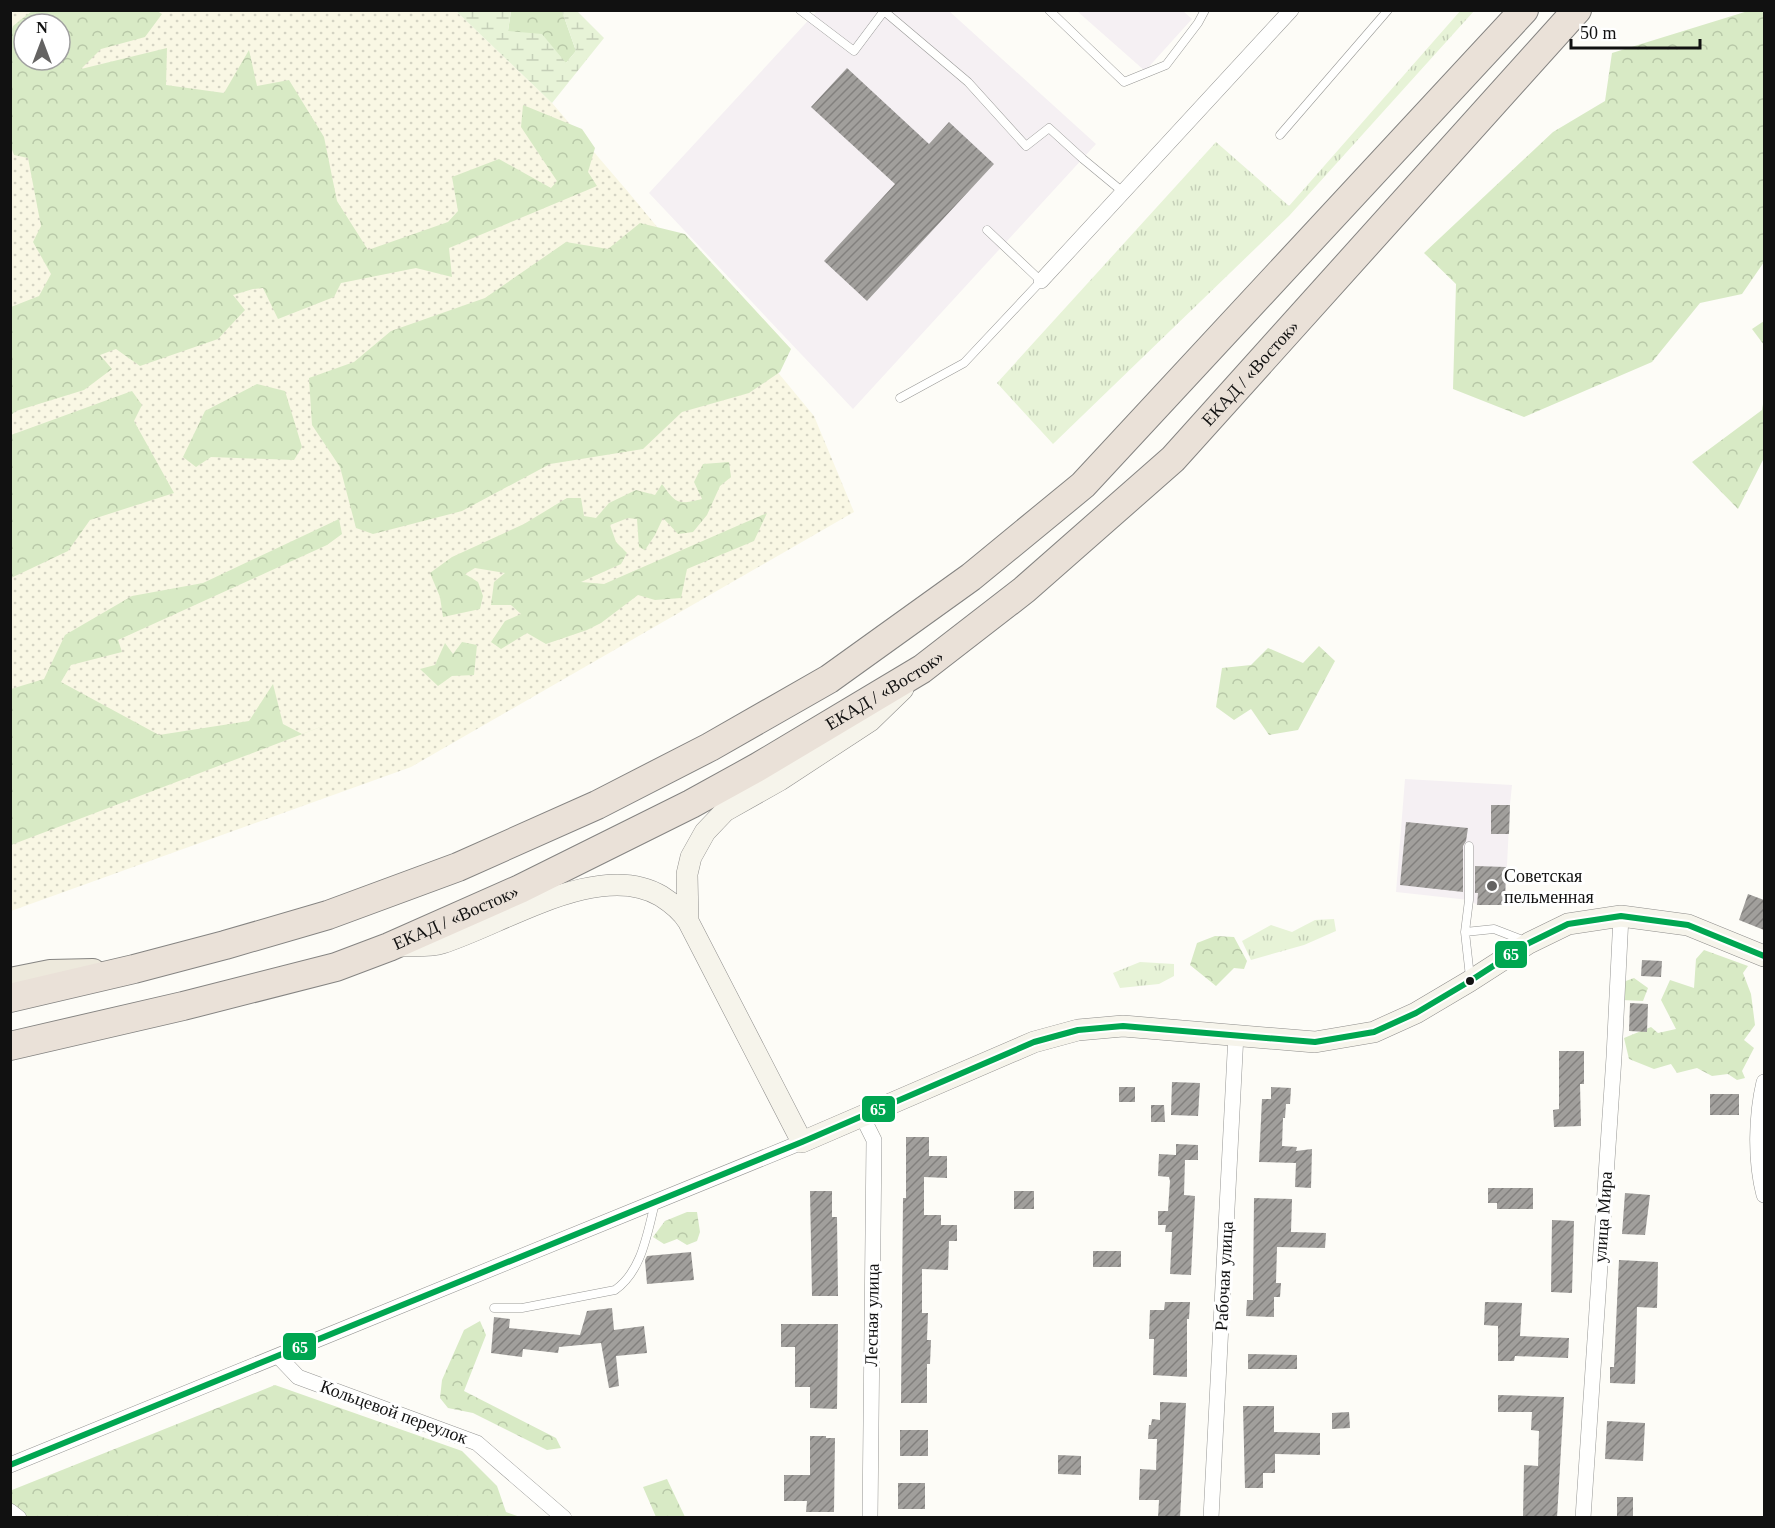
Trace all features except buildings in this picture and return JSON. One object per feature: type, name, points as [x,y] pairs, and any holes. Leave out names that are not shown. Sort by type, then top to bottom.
[{"type":"highway","points":[[10,998],[135,969],[328,915],[458,867],[597,806],[710,747],[829,679],[971,577],[1083,485],[1524,10]]},
{"type":"highway","name":"ЕКАД / «Восток»","points":[[10,1046],[183,1006],[336,967],[389,947],[519,889],[691,804],[758,767],[922,669],[1024,590],[1173,459],[1569,19]]},
{"type":"main road","points":[[688,921],[687,874],[691,857],[705,832],[725,811],[780,780],[870,721],[922,669]]},
{"type":"main road","points":[[389,947],[440,944],[560,896],[602,886],[633,885],[645,888],[682,911],[802,1142],[1034,1042],[1078,1030],[1123,1026],[1315,1042],[1374,1032],[1416,1013],[1529,943],[1568,924],[1621,916],[1688,925],[1764,956]]},
{"type":"main road","points":[[10,980],[50,972],[135,969]]},
{"type":"street","points":[[1041,281],[1291,10]]},
{"type":"street","name":"улица Мира","points":[[1583,1518],[1614,1057],[1621,916]]},
{"type":"street","name":"Рабочая улица","points":[[1211,1518],[1236,1034]]},
{"type":"street","points":[[1764,1082],[1757,1122],[1764,1195]]},
{"type":"street","name":"Лесная улица","points":[[862,1116],[874,1140],[870,1518]]},
{"type":"street","points":[[10,1465],[802,1142]]},
{"type":"street","name":"Кольцевой переулок","points":[[278,1356],[298,1377],[477,1443],[564,1518]]},
{"type":"street","points":[[10,1511],[20,1518]]},
{"type":"lane","points":[[801,10],[854,51],[884,11],[968,82],[1026,146],[1049,128],[1123,192]]},
{"type":"lane","points":[[1049,10],[1124,82],[1166,64],[1198,23],[1205,10]]},
{"type":"lane","points":[[1280,135],[1388,10]]},
{"type":"lane","points":[[900,398],[963,363],[1041,281],[987,230]]},
{"type":"lane","points":[[1469,846],[1469,900],[1465,932],[1470,981]]},
{"type":"lane","points":[[1465,932],[1494,929],[1529,943]]},
{"type":"lane","points":[[494,1308],[522,1308],[615,1290],[626,1282],[640,1257],[655,1202]]},
{"type":"shaded area","points":[[11,11],[456,11],[552,103],[814,416],[854,512],[411,767],[11,911]]},
{"type":"shaded area","points":[[817,11],[949,11],[1096,144],[853,409],[649,193]]},
{"type":"shaded area","points":[[1077,11],[1183,11],[1192,19],[1145,71]]},
{"type":"shaded area","points":[[1405,779],[1512,785],[1505,905],[1477,905],[1469,900],[1396,892]]},
{"type":"green space","points":[[1461,10],[1474,11],[1289,216],[1053,444],[997,383],[1216,142],[1289,206]]},
{"type":"green space","points":[[32,11],[157,11],[162,14],[145,37],[101,49],[81,69],[167,48],[166,85],[224,93],[249,50],[257,86],[289,80],[324,137],[337,201],[368,250],[448,222],[458,211],[452,177],[499,159],[551,188],[557,181],[521,127],[523,105],[582,129],[595,148],[588,172],[597,186],[449,248],[452,277],[416,268],[341,283],[334,297],[278,319],[263,288],[233,295],[245,310],[218,339],[140,366],[116,349],[100,355],[112,369],[84,390],[16,411],[11,415],[11,307],[39,296],[51,274],[33,242],[41,226],[28,158],[14,155],[11,147],[12,29],[12,72],[72,72],[72,12]]},
{"type":"green space","points":[[456,11],[511,11],[508,31],[542,34],[566,63],[576,51],[562,11],[577,11],[604,38],[552,103]]},
{"type":"green space","points":[[511,11],[562,11],[576,51],[566,63],[508,31]]},
{"type":"green space","points":[[1748,11],[1764,11],[1764,262],[1742,294],[1700,303],[1652,362],[1524,417],[1453,389],[1456,284],[1424,253],[1553,132],[1605,101],[1612,53]]},
{"type":"green space","points":[[640,223],[685,234],[791,349],[780,372],[749,393],[682,412],[643,449],[550,464],[462,511],[373,534],[356,528],[340,467],[312,425],[309,378],[354,362],[391,331],[485,298],[566,242],[608,249]]},
{"type":"green space","points":[[1764,321],[1764,345],[1752,329]]},
{"type":"green space","points":[[257,384],[285,391],[302,447],[294,460],[211,457],[196,467],[183,457],[205,411]]},
{"type":"green space","points":[[132,391],[142,405],[134,421],[174,493],[90,520],[68,551],[11,578],[11,435]]},
{"type":"green space","points":[[1764,398],[1764,458],[1738,509],[1692,462],[1762,410]]},
{"type":"green space","points":[[729,462],[731,477],[720,486],[707,515],[693,532],[678,534],[663,518],[645,550],[639,547],[637,519],[628,518],[610,525],[616,542],[627,553],[621,564],[581,582],[604,584],[767,513],[754,541],[687,569],[681,598],[655,600],[638,595],[601,623],[587,630],[546,644],[527,633],[501,649],[491,642],[505,621],[521,614],[511,605],[491,605],[494,582],[505,573],[475,568],[465,574],[478,582],[483,596],[480,609],[443,617],[440,597],[430,573],[452,557],[524,524],[567,498],[581,498],[584,516],[596,518],[609,503],[636,490],[655,495],[662,484],[678,501],[688,502],[702,499],[694,482],[703,464]]},
{"type":"green space","points":[[339,519],[342,534],[327,545],[118,640],[122,652],[71,665],[61,682],[159,735],[249,721],[273,684],[283,724],[302,734],[360,712],[11,845],[11,689],[44,679],[65,635],[132,596],[203,583]]},
{"type":"green space","points":[[462,642],[477,645],[474,675],[452,676],[438,686],[420,669],[435,665],[445,643],[453,654]]},
{"type":"green space","points":[[1319,646],[1335,661],[1298,730],[1269,735],[1251,709],[1234,720],[1216,707],[1222,668],[1251,665],[1268,648],[1303,663]]},
{"type":"green space","points":[[1334,919],[1336,931],[1304,945],[1251,960],[1242,941],[1271,925],[1292,932],[1315,920]]},
{"type":"green space","points":[[1215,936],[1234,937],[1247,961],[1244,969],[1234,968],[1216,986],[1190,965],[1197,943]]},
{"type":"green space","points":[[1704,950],[1748,966],[1743,973],[1751,994],[1755,1025],[1744,1040],[1754,1048],[1742,1071],[1745,1078],[1737,1080],[1728,1074],[1712,1076],[1697,1068],[1677,1073],[1671,1064],[1654,1069],[1629,1059],[1624,1038],[1651,1027],[1658,1033],[1676,1029],[1661,1000],[1670,980],[1694,988],[1696,959]]},
{"type":"green space","points":[[1140,962],[1174,964],[1174,976],[1159,984],[1120,988],[1113,973]]},
{"type":"green space","points":[[1634,978],[1648,988],[1643,1001],[1622,1000],[1623,982]]},
{"type":"green space","points":[[687,1212],[697,1212],[700,1232],[697,1241],[687,1245],[677,1239],[664,1244],[653,1237],[665,1221]]},
{"type":"green space","points":[[480,1321],[486,1335],[464,1391],[556,1438],[561,1448],[547,1450],[473,1413],[448,1408],[440,1398],[442,1380],[464,1330]]},
{"type":"green space","points":[[275,1385],[462,1451],[497,1486],[506,1512],[520,1517],[11,1518],[12,1490]]},
{"type":"green space","points":[[667,1479],[685,1517],[656,1517],[643,1487]]},
{"type":"transit line","name":"65","points":[[10,1465],[802,1142],[1034,1042],[1078,1030],[1123,1026],[1315,1042],[1374,1032],[1416,1013],[1529,943],[1568,924],[1621,916],[1688,925],[1764,956]]},
{"type":"place","name":"Советская пельменная","points":[[1492,886]]}]
